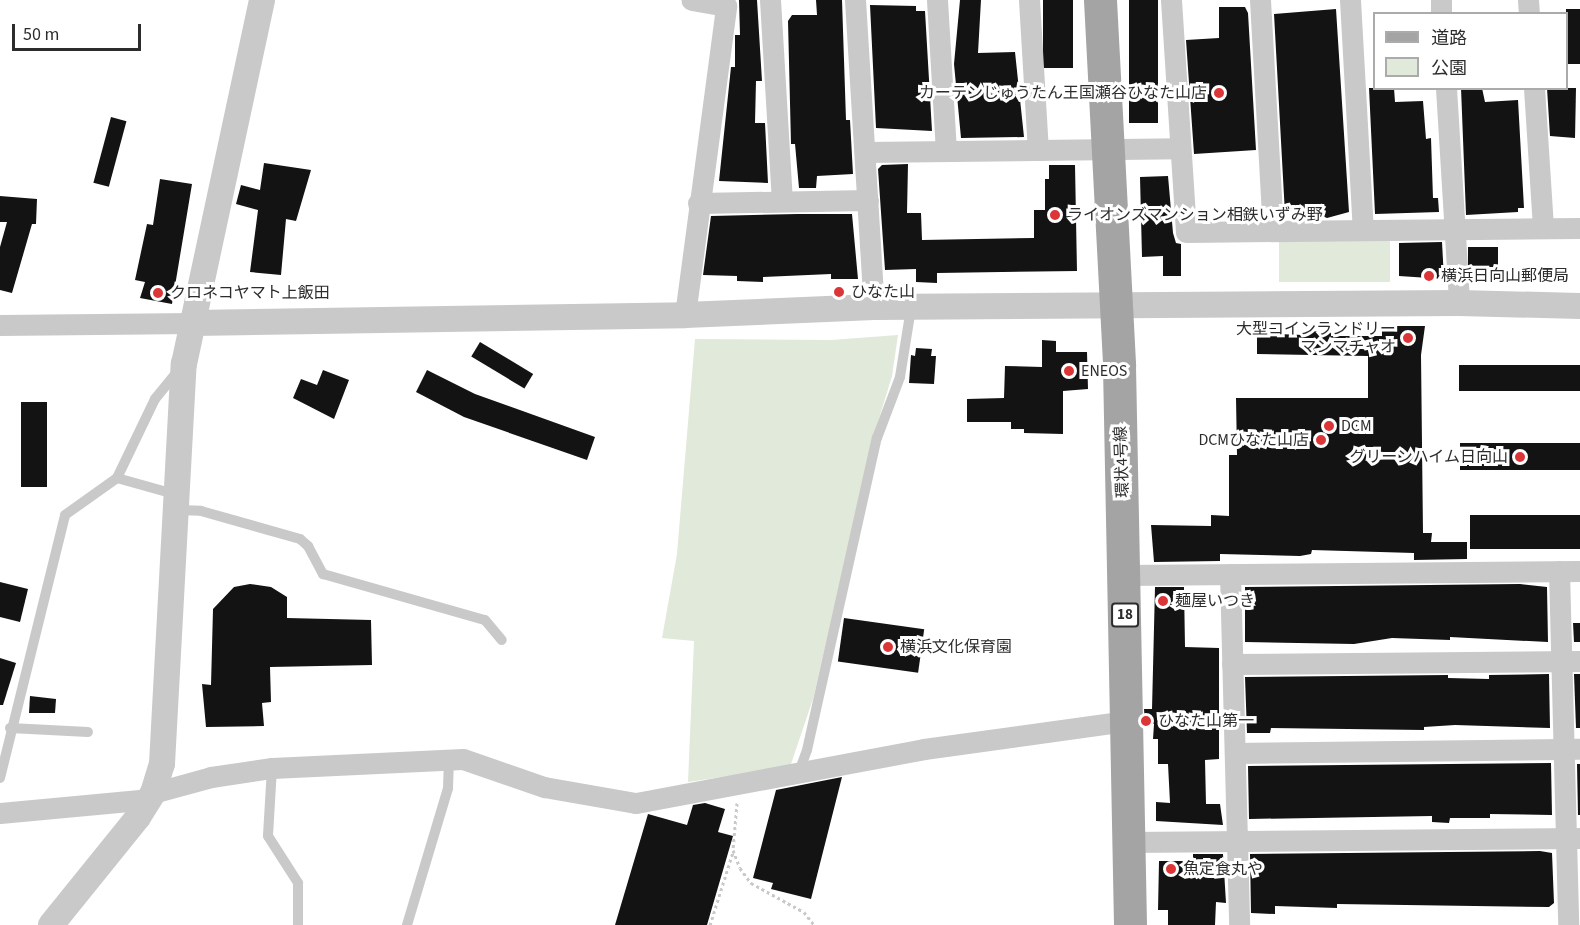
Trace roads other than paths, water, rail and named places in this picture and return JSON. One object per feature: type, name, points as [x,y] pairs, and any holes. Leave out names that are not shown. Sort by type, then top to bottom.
[{"type":"main road","name":"環状4号線","points":[[1100,0],[1117,305],[1125,575],[1130,925]]},
{"type":"street","points":[[51,925],[151,796],[162,764],[184,364],[261,0]]},
{"type":"street","points":[[684,315],[726,6],[692,0]]},
{"type":"street","points":[[770,0],[782,201]]},
{"type":"street","points":[[855,0],[874,307]]},
{"type":"street","points":[[937,0],[946,152]]},
{"type":"street","points":[[1029,0],[1038,150]]},
{"type":"street","points":[[1172,0],[1186,232],[1580,228]]},
{"type":"street","points":[[1260,0],[1273,230]]},
{"type":"street","points":[[1350,0],[1363,230]]},
{"type":"street","points":[[1446,90],[1459,303]]},
{"type":"street","points":[[1534,90],[1543,227]]},
{"type":"street","points":[[865,152],[1180,148]]},
{"type":"street","points":[[698,202],[868,200]]},
{"type":"street","points":[[0,325],[684,315],[874,307],[1459,303],[1580,306]]},
{"type":"street","points":[[1125,575],[1570,571],[1573,838],[1568,925]]},
{"type":"street","points":[[1230,574],[1239,925]]},
{"type":"street","points":[[1232,664],[1571,661]]},
{"type":"street","points":[[0,813],[151,796],[211,777],[272,768],[449,759],[463,759],[544,788],[636,803],[798,775],[924,749],[1127,721]]},
{"type":"street","points":[[1235,753],[1572,749]]},
{"type":"street","points":[[1130,842],[1573,838]]},
{"type":"lane","points":[[798,775],[807,750],[877,438],[900,377],[911,308]]},
{"type":"lane","points":[[0,778],[10,728],[65,515],[117,478],[155,399],[184,364]]},
{"type":"lane","points":[[117,478],[177,503],[300,539],[308,546],[323,574],[485,620],[502,640]]},
{"type":"lane","points":[[10,728],[87,732]]},
{"type":"lane","points":[[407,925],[448,788],[449,759]]},
{"type":"lane","points":[[272,768],[268,836],[298,883],[298,925]]},
{"type":"place","name":"カーテンじゅうたん王国瀬谷ひなた山店","points":[[1219,93]]},
{"type":"place","name":"ライオンズマンション相鉄いずみ野","points":[[1055,215]]},
{"type":"place","name":"横浜日向山郵便局","points":[[1429,276]]},
{"type":"place","name":"ひなた山","points":[[839,292]]},
{"type":"place","name":"クロネコヤマト上飯田","points":[[158,293]]},
{"type":"place","name":"大型コインランドリー マンマチャオ","points":[[1408,338]]},
{"type":"place","name":"ENEOS","points":[[1069,371]]},
{"type":"place","name":"DCM","points":[[1329,426]]},
{"type":"place","name":"DCMひなた山店","points":[[1321,440]]},
{"type":"place","name":"グリーンハイム日向山","points":[[1520,457]]},
{"type":"place","name":"麺屋いつき","points":[[1163,601]]},
{"type":"place","name":"横浜文化保育園","points":[[888,647]]},
{"type":"place","name":"ひなた山第一","points":[[1146,721]]},
{"type":"place","name":"魚定食丸や","points":[[1171,869]]}]
